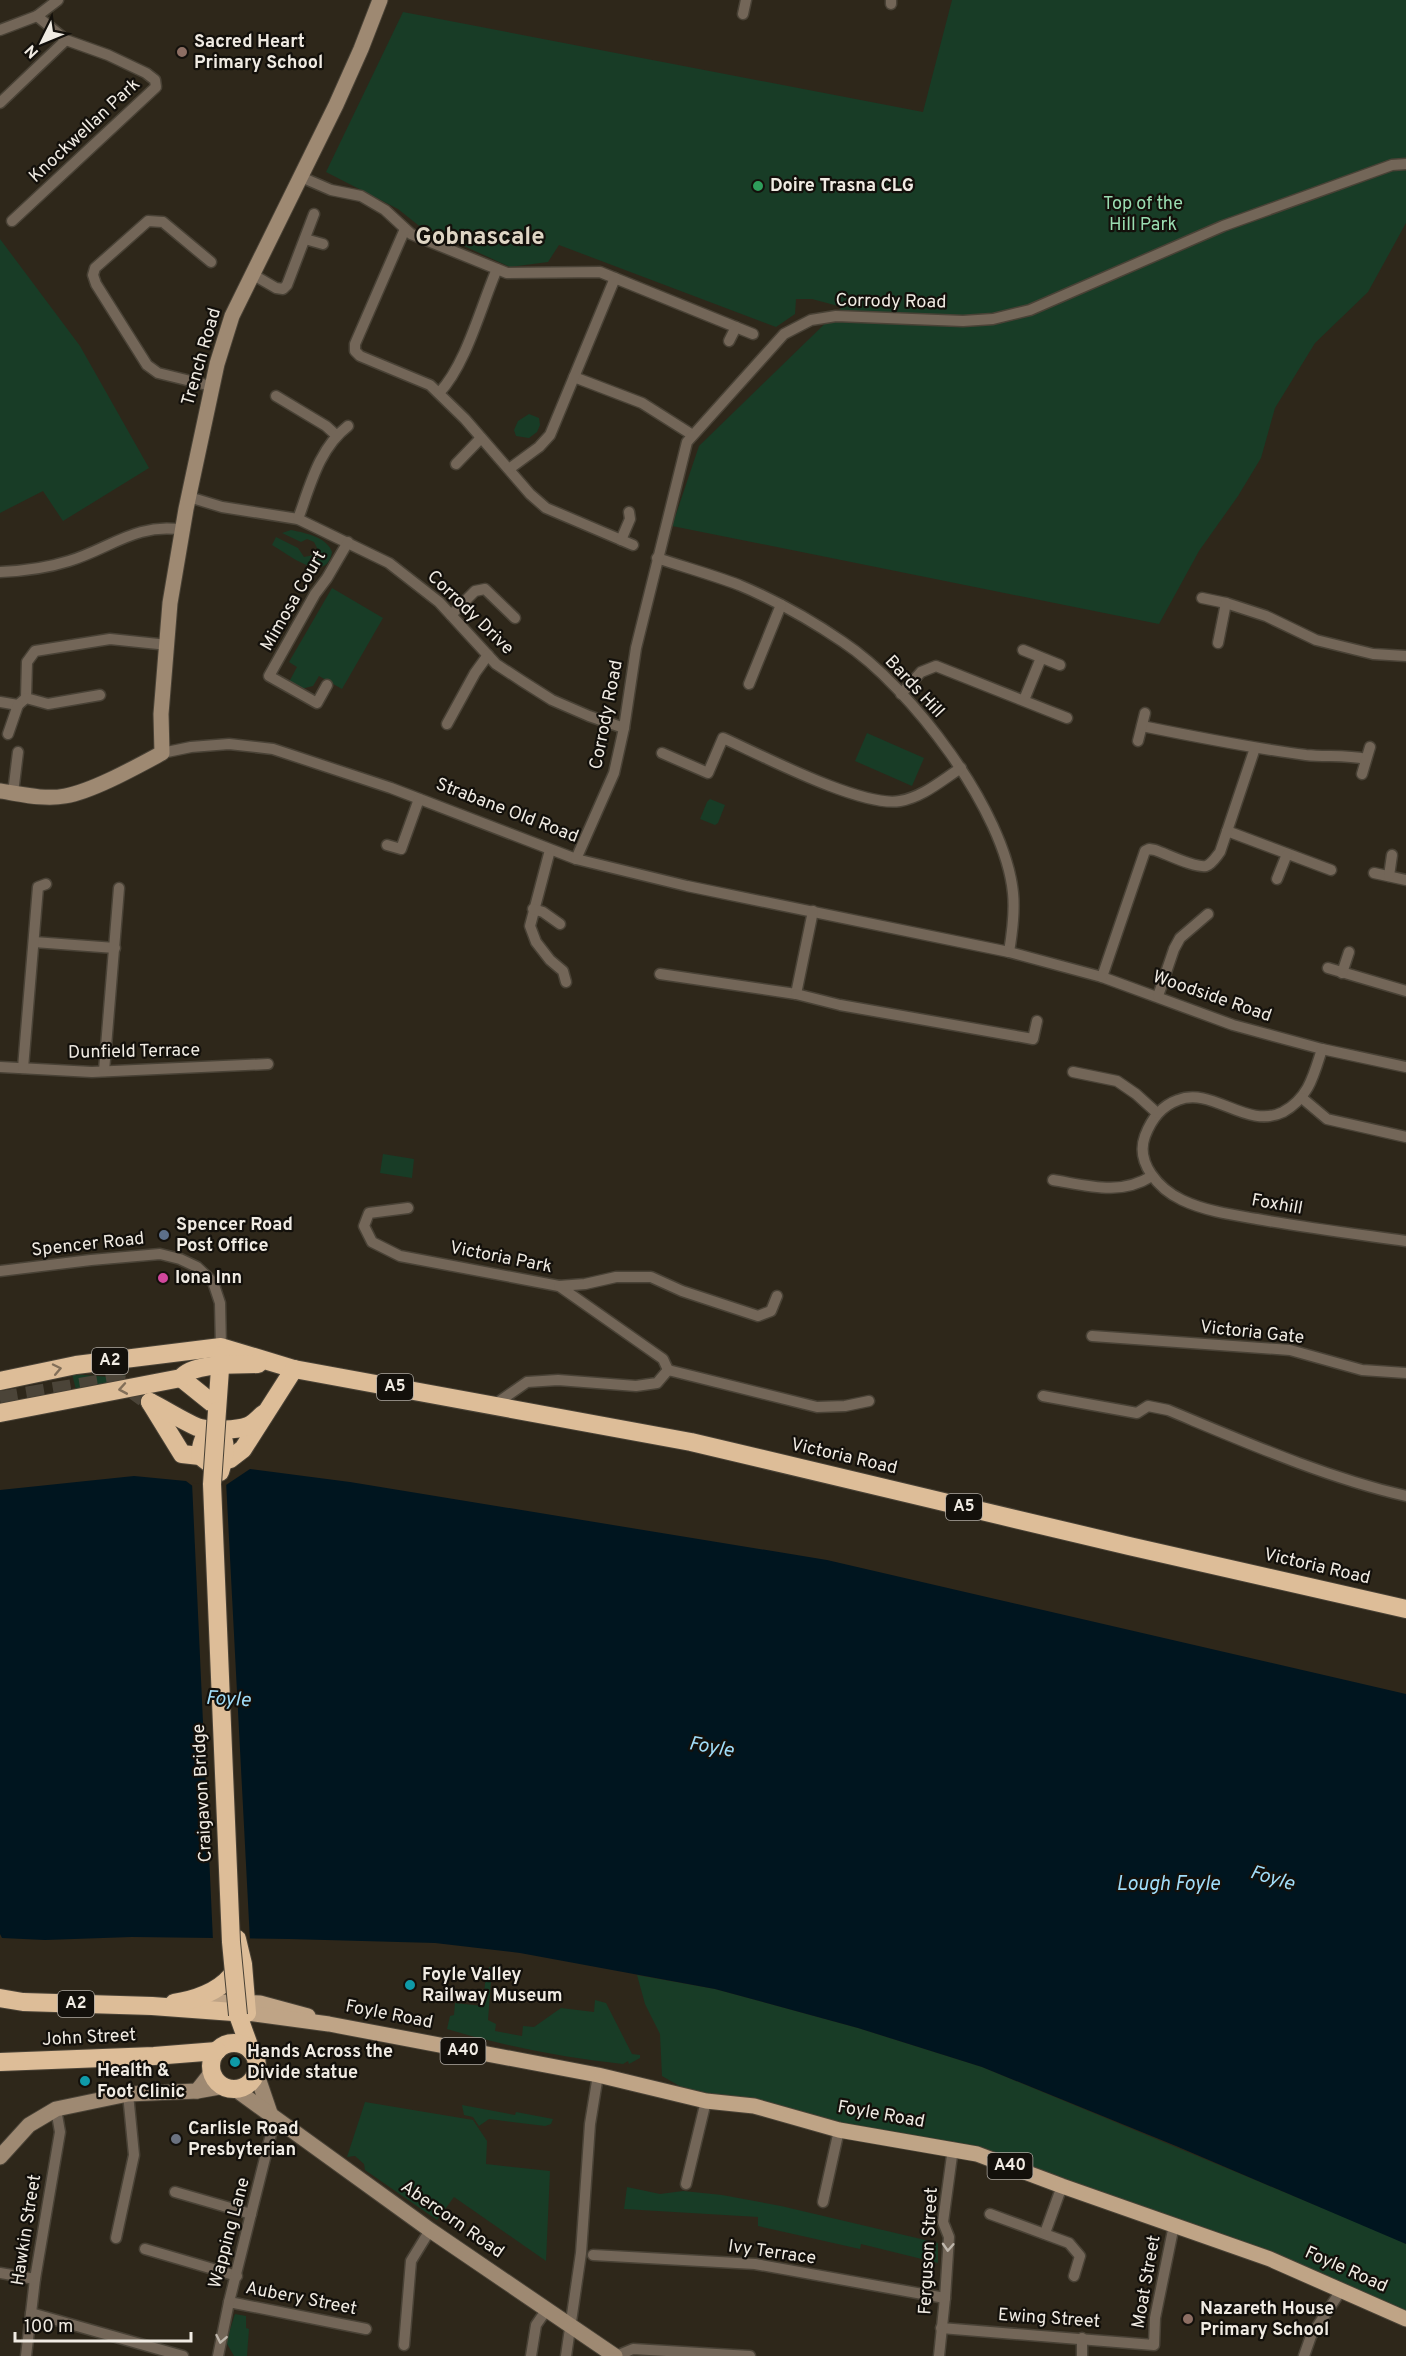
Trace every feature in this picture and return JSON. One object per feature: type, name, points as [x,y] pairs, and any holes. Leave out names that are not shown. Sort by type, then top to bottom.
[{"type":"highway","name":"Victoria Road","points":[[221,1356],[269,1362],[691,1442],[1406,1609]]},
{"type":"highway","name":"A2","points":[[0,1413],[181,1378],[221,1356]]},
{"type":"highway","name":"A2","points":[[0,1381],[76,1365],[221,1356]]},
{"type":"highway","name":"Craigavon Bridge","points":[[221,1356],[212,1495],[230,1930],[251,2051]]},
{"type":"highway","points":[[223,1461],[243,1449],[294,1368]]},
{"type":"highway","points":[[181,1378],[217,1409]]},
{"type":"highway","points":[[200,1456],[182,1454],[147,1400],[198,1427],[212,1430],[249,1426],[267,1411]]},
{"type":"highway","points":[[212,1430],[222,1437],[224,1443],[223,1461],[216,1485],[200,1456],[201,1441],[212,1430]]},
{"type":"highway","name":"Craigavon Bridge","points":[[220,2048],[242,2009],[238,1978]]},
{"type":"highway","points":[[189,2001],[221,1988],[238,1978]]},
{"type":"highway","name":"Foyle Road","points":[[0,1998],[23,2002],[242,2009]]},
{"type":"highway","name":"Foyle Road","points":[[152,2006],[189,2001]]},
{"type":"highway","points":[[239,2043],[251,2051],[255,2057],[256,2072],[247,2084],[230,2088],[217,2081],[212,2071],[213,2056],[220,2048],[239,2043]]},
{"type":"highway","name":"John Street","points":[[0,2062],[180,2055],[220,2048]]},
{"type":"highway","name":"John Street","points":[[180,2055],[212,2071]]},
{"type":"main road","points":[[238,1978],[242,2009]]},
{"type":"main road","name":"Foyle Road","points":[[189,2001],[329,2024],[597,2075],[706,2101],[754,2106],[839,2130],[977,2154],[1270,2259],[1340,2292],[1406,2319]]},
{"type":"street","points":[[0,30],[37,16],[58,0]]},
{"type":"street","name":"Trench Road","points":[[162,753],[161,714],[170,603],[211,386],[232,316],[361,49],[380,0]]},
{"type":"street","points":[[743,14],[746,0]]},
{"type":"street","name":"Knockwellan Park","points":[[12,221],[156,87],[155,80],[146,73],[108,55],[66,40],[37,16]]},
{"type":"street","points":[[0,103],[66,40]]},
{"type":"street","name":"Corrody Road","points":[[576,859],[614,773],[624,728],[636,648],[687,442],[691,434],[784,334],[811,320],[836,316],[963,321],[993,319],[1029,310],[1223,226],[1392,165],[1406,164]]},
{"type":"street","points":[[301,177],[331,190],[361,196],[373,202],[411,234],[497,269],[517,274],[576,270],[600,272],[753,334]]},
{"type":"street","points":[[252,274],[276,288],[283,289],[315,214]]},
{"type":"street","points":[[211,261],[163,222],[148,221],[95,268],[93,275],[96,284],[147,364],[158,373],[211,386]]},
{"type":"street","points":[[405,229],[355,344],[356,351],[360,356],[430,386],[439,393],[530,494],[546,508],[633,545]]},
{"type":"street","points":[[305,239],[323,244]]},
{"type":"street","points":[[439,393],[450,382],[497,269]]},
{"type":"street","points":[[509,469],[539,447],[550,435],[615,278]]},
{"type":"street","points":[[729,341],[736,327]]},
{"type":"street","points":[[574,377],[642,403],[691,434]]},
{"type":"street","points":[[276,396],[326,426],[336,435]]},
{"type":"street","points":[[298,519],[321,459],[336,435],[348,426]]},
{"type":"street","points":[[456,464],[481,438]]},
{"type":"street","name":"Corrody Drive","points":[[189,496],[222,507],[298,519],[389,563],[409,577],[451,615],[488,655],[522,681],[552,700],[624,728]]},
{"type":"street","points":[[621,540],[630,519],[629,512]]},
{"type":"street","points":[[0,572],[20,571],[69,561],[136,532],[183,530]]},
{"type":"street","name":"Mimosa Court","points":[[327,685],[317,703],[269,676],[315,594],[348,542]]},
{"type":"street","name":"Bards Hill","points":[[657,558],[740,586],[781,605],[844,642],[902,694],[961,768],[984,807],[1002,847],[1013,893],[1009,952]]},
{"type":"street","points":[[451,615],[475,591],[485,589],[515,618]]},
{"type":"street","points":[[1203,598],[1266,616],[1316,640],[1373,654],[1406,656]]},
{"type":"street","points":[[1218,643],[1226,603]]},
{"type":"street","points":[[749,684],[781,605]]},
{"type":"street","points":[[8,734],[22,702],[27,662],[35,651],[110,639],[168,645]]},
{"type":"street","points":[[1023,650],[1060,665]]},
{"type":"street","points":[[447,724],[475,673],[488,655]]},
{"type":"street","points":[[1024,700],[1041,658]]},
{"type":"street","points":[[902,694],[921,672],[936,666],[1067,718]]},
{"type":"street","points":[[0,702],[48,704],[100,695]]},
{"type":"street","points":[[1138,741],[1145,712]]},
{"type":"street","points":[[1142,726],[1256,748],[1310,755],[1345,755],[1366,759]]},
{"type":"street","points":[[662,753],[708,773],[723,738],[843,791],[878,800],[898,801],[917,796],[961,768]]},
{"type":"street","name":"Strabane Old Road","points":[[6,792],[43,797],[78,793],[162,753],[190,747],[229,744],[273,749],[419,799],[576,859],[687,886],[1009,952]]},
{"type":"street","points":[[1362,774],[1370,747]]},
{"type":"street","points":[[1102,977],[1145,851],[1149,849],[1193,864],[1206,866],[1212,862],[1220,852],[1256,748]]},
{"type":"street","points":[[6,792],[18,752]]},
{"type":"street","points":[[387,845],[400,849],[419,799]]},
{"type":"street","points":[[1227,831],[1331,870]]},
{"type":"street","points":[[550,850],[530,926],[536,942],[550,960],[563,971],[566,982]]},
{"type":"street","points":[[1277,879],[1287,854]]},
{"type":"street","points":[[1389,876],[1392,855]]},
{"type":"street","points":[[1374,873],[1406,880]]},
{"type":"street","points":[[23,1068],[38,887],[46,884]]},
{"type":"street","points":[[104,1071],[119,888]]},
{"type":"street","points":[[533,909],[543,912],[560,924]]},
{"type":"street","points":[[795,994],[813,911]]},
{"type":"street","points":[[1158,996],[1180,938],[1208,914]]},
{"type":"street","points":[[34,942],[115,948]]},
{"type":"street","name":"Woodside Road","points":[[1009,952],[1102,977],[1233,1025],[1406,1067]]},
{"type":"street","points":[[1342,973],[1349,952]]},
{"type":"street","points":[[1328,968],[1406,991]]},
{"type":"street","points":[[660,974],[795,994],[840,1005],[1033,1039],[1037,1021]]},
{"type":"street","points":[[1053,1180],[1103,1188],[1127,1188],[1152,1176],[1144,1160],[1143,1142],[1157,1113],[1179,1099],[1205,1098],[1253,1116],[1281,1113],[1302,1098],[1316,1072],[1322,1048]]},
{"type":"street","name":"Dunfield Terrace","points":[[0,1067],[104,1071],[268,1064]]},
{"type":"street","points":[[1073,1072],[1117,1081],[1157,1113]]},
{"type":"street","points":[[1302,1098],[1327,1119],[1406,1137]]},
{"type":"street","name":"Foxhill","points":[[1152,1176],[1164,1190],[1184,1201],[1223,1213],[1288,1225],[1406,1241]]},
{"type":"street","name":"Victoria Park","points":[[408,1208],[369,1213],[364,1226],[372,1242],[400,1256],[559,1286],[663,1359],[668,1371]]},
{"type":"street","name":"Spencer Road","points":[[0,1271],[160,1254],[180,1258],[197,1266],[213,1282],[220,1304],[221,1356]]},
{"type":"street","points":[[559,1286],[585,1284],[616,1277],[651,1276],[682,1291],[758,1316],[771,1311],[777,1296]]},
{"type":"street","name":"Victoria Gate","points":[[1092,1336],[1290,1350],[1362,1370],[1406,1372]]},
{"type":"street","points":[[494,1405],[527,1382],[558,1380],[636,1386],[657,1383],[668,1371],[817,1407],[845,1406],[869,1401]]},
{"type":"street","points":[[1043,1396],[1137,1413],[1148,1406],[1168,1410],[1314,1468],[1406,1496]]},
{"type":"street","points":[[197,2091],[212,2071]]},
{"type":"street","points":[[256,2072],[274,2117]]},
{"type":"street","points":[[566,2356],[581,2253],[590,2124],[597,2075]]},
{"type":"street","points":[[0,2157],[29,2125],[56,2109],[128,2094],[230,2088]]},
{"type":"street","name":"Abercorn Road","points":[[230,2088],[274,2117],[430,2230],[616,2356]]},
{"type":"street","points":[[116,2238],[134,2155],[128,2094]]},
{"type":"street","points":[[686,2184],[706,2101]]},
{"type":"street","name":"Hawkin Street","points":[[26,2356],[35,2279],[60,2132],[56,2109]]},
{"type":"street","name":"Wapping Lane","points":[[218,2356],[274,2117]]},
{"type":"street","points":[[823,2202],[839,2130]]},
{"type":"street","name":"Ferguson Street","points":[[939,2356],[949,2237],[943,2222],[953,2148]]},
{"type":"street","points":[[1045,2234],[1062,2186]]},
{"type":"street","points":[[175,2192],[251,2214]]},
{"type":"street","points":[[990,2214],[1069,2243],[1080,2256],[1074,2276]]},
{"type":"street","name":"Moat Street","points":[[1154,2344],[1155,2318],[1174,2225]]},
{"type":"street","points":[[404,2344],[411,2260],[430,2230]]},
{"type":"street","points":[[145,2249],[237,2276]]},
{"type":"street","name":"Ivy Terrace","points":[[593,2255],[755,2264],[945,2298]]},
{"type":"street","points":[[0,2273],[35,2279]]},
{"type":"street","points":[[1304,2356],[1311,2336],[1340,2292]]},
{"type":"street","name":"Aubery Street","points":[[229,2302],[366,2329]]},
{"type":"street","points":[[531,2356],[536,2325],[547,2309]]},
{"type":"street","points":[[31,2313],[183,2356]]},
{"type":"street","name":"Ewing Street","points":[[941,2328],[1154,2344]]},
{"type":"street","points":[[1082,2338],[1082,2356]]},
{"type":"street","points":[[616,2356],[633,2349],[750,2356]]},
{"type":"green space","name":"Top of the Hill Park","points":[[952,0],[1406,0],[1406,223],[1368,292],[1315,343],[1275,408],[1261,458],[1238,496],[1199,551],[1159,624],[672,526],[699,446],[842,307],[812,299],[796,299],[795,314],[776,327],[559,245],[548,262],[510,267],[418,225],[398,209],[326,172],[403,12],[923,112]]},
{"type":"green space","points":[[0,239],[80,346],[149,468],[63,521],[43,491],[0,513]]},
{"type":"green space","points":[[529,414],[539,418],[540,425],[537,432],[529,438],[516,436],[514,430],[518,421]]},
{"type":"green space","points":[[291,530],[321,539],[332,552],[328,562],[322,567],[306,565],[272,545],[276,537],[298,548],[304,557],[314,555],[317,548],[314,542],[307,539],[301,542],[282,533]]},
{"type":"green space","points":[[332,588],[383,618],[342,689],[319,676],[313,686],[301,689],[289,682],[297,667],[289,662]]},
{"type":"green space","points":[[867,733],[924,758],[912,786],[855,761]]},
{"type":"green space","points":[[710,799],[725,805],[715,825],[700,819]]},
{"type":"green space","points":[[383,1154],[414,1159],[412,1178],[380,1173]]},
{"type":"green space","points":[[72,1374],[109,1377],[125,1375],[125,1379],[76,1390]]},
{"type":"green space","points":[[489,1967],[492,1967],[488,2020],[496,2024],[495,2031],[522,2036],[523,2026],[534,2027],[561,2008],[594,2012],[595,2000],[606,2003],[632,2054],[640,2055],[640,2058],[629,2064],[628,2061],[623,2064],[556,2055],[447,2029],[450,2016],[454,2015],[455,2003],[483,2006],[486,1972],[489,1972]]},
{"type":"green space","points":[[637,1975],[715,1989],[858,2028],[982,2067],[1390,2236],[1406,2244],[1406,2319],[977,2154],[706,2101],[662,2076],[660,2034],[645,2004]]},
{"type":"green space","points":[[365,2102],[473,2120],[487,2141],[486,2164],[550,2171],[546,2261],[454,2197],[437,2220],[365,2170],[364,2164],[355,2156],[347,2157]]},
{"type":"green space","points":[[462,2105],[515,2115],[516,2112],[553,2119],[551,2124],[545,2126],[489,2119],[479,2126],[473,2117],[464,2115]]},
{"type":"green space","points":[[627,2187],[660,2194],[683,2191],[722,2195],[781,2206],[938,2243],[938,2263],[861,2244],[860,2249],[758,2226],[758,2217],[624,2209]]},
{"type":"green space","points":[[235,2314],[246,2316],[246,2328],[249,2329],[247,2356],[234,2356],[226,2342]]},
{"type":"water","name":"Lough Foyle","points":[[250,1469],[350,1482],[827,1560],[1406,1694],[1406,2244],[1176,2146],[982,2067],[858,2028],[715,1989],[520,1953],[435,1943],[132,1937],[45,1940],[2,1938],[0,1934],[0,1490],[134,1476],[186,1481],[194,1487],[226,1485]]},
{"type":"pier","points":[[226,1481],[250,1941],[213,1941],[192,1482],[195,1484]]},
{"type":"tunnel","points":[[0,1400],[109,1382],[126,1385],[144,1398]]},
{"type":"place","name":"Sacred Heart Primary School","points":[[182,52]]},
{"type":"place","name":"Doire Trasna CLG","points":[[758,186]]},
{"type":"place","name":"Spencer Road Post Office","points":[[164,1235]]},
{"type":"place","name":"Iona Inn","points":[[163,1278]]},
{"type":"place","name":"Foyle Valley Railway Museum","points":[[410,1985]]},
{"type":"place","name":"Hands Across the Divide statue","points":[[235,2062]]},
{"type":"place","name":"Health & Foot Clinic","points":[[85,2081]]},
{"type":"place","name":"Carlisle Road Presbyterian","points":[[176,2139]]},
{"type":"place","name":"Nazareth House Primary School","points":[[1188,2319]]},
{"type":"district","name":"Gobnascale","points":[[480,238]]},
{"type":"water label","name":"Foyle","points":[[228,1700]]},
{"type":"water label","name":"Foyle","points":[[711,1748]]},
{"type":"water label","name":"Foyle","points":[[1272,1879]]}]
